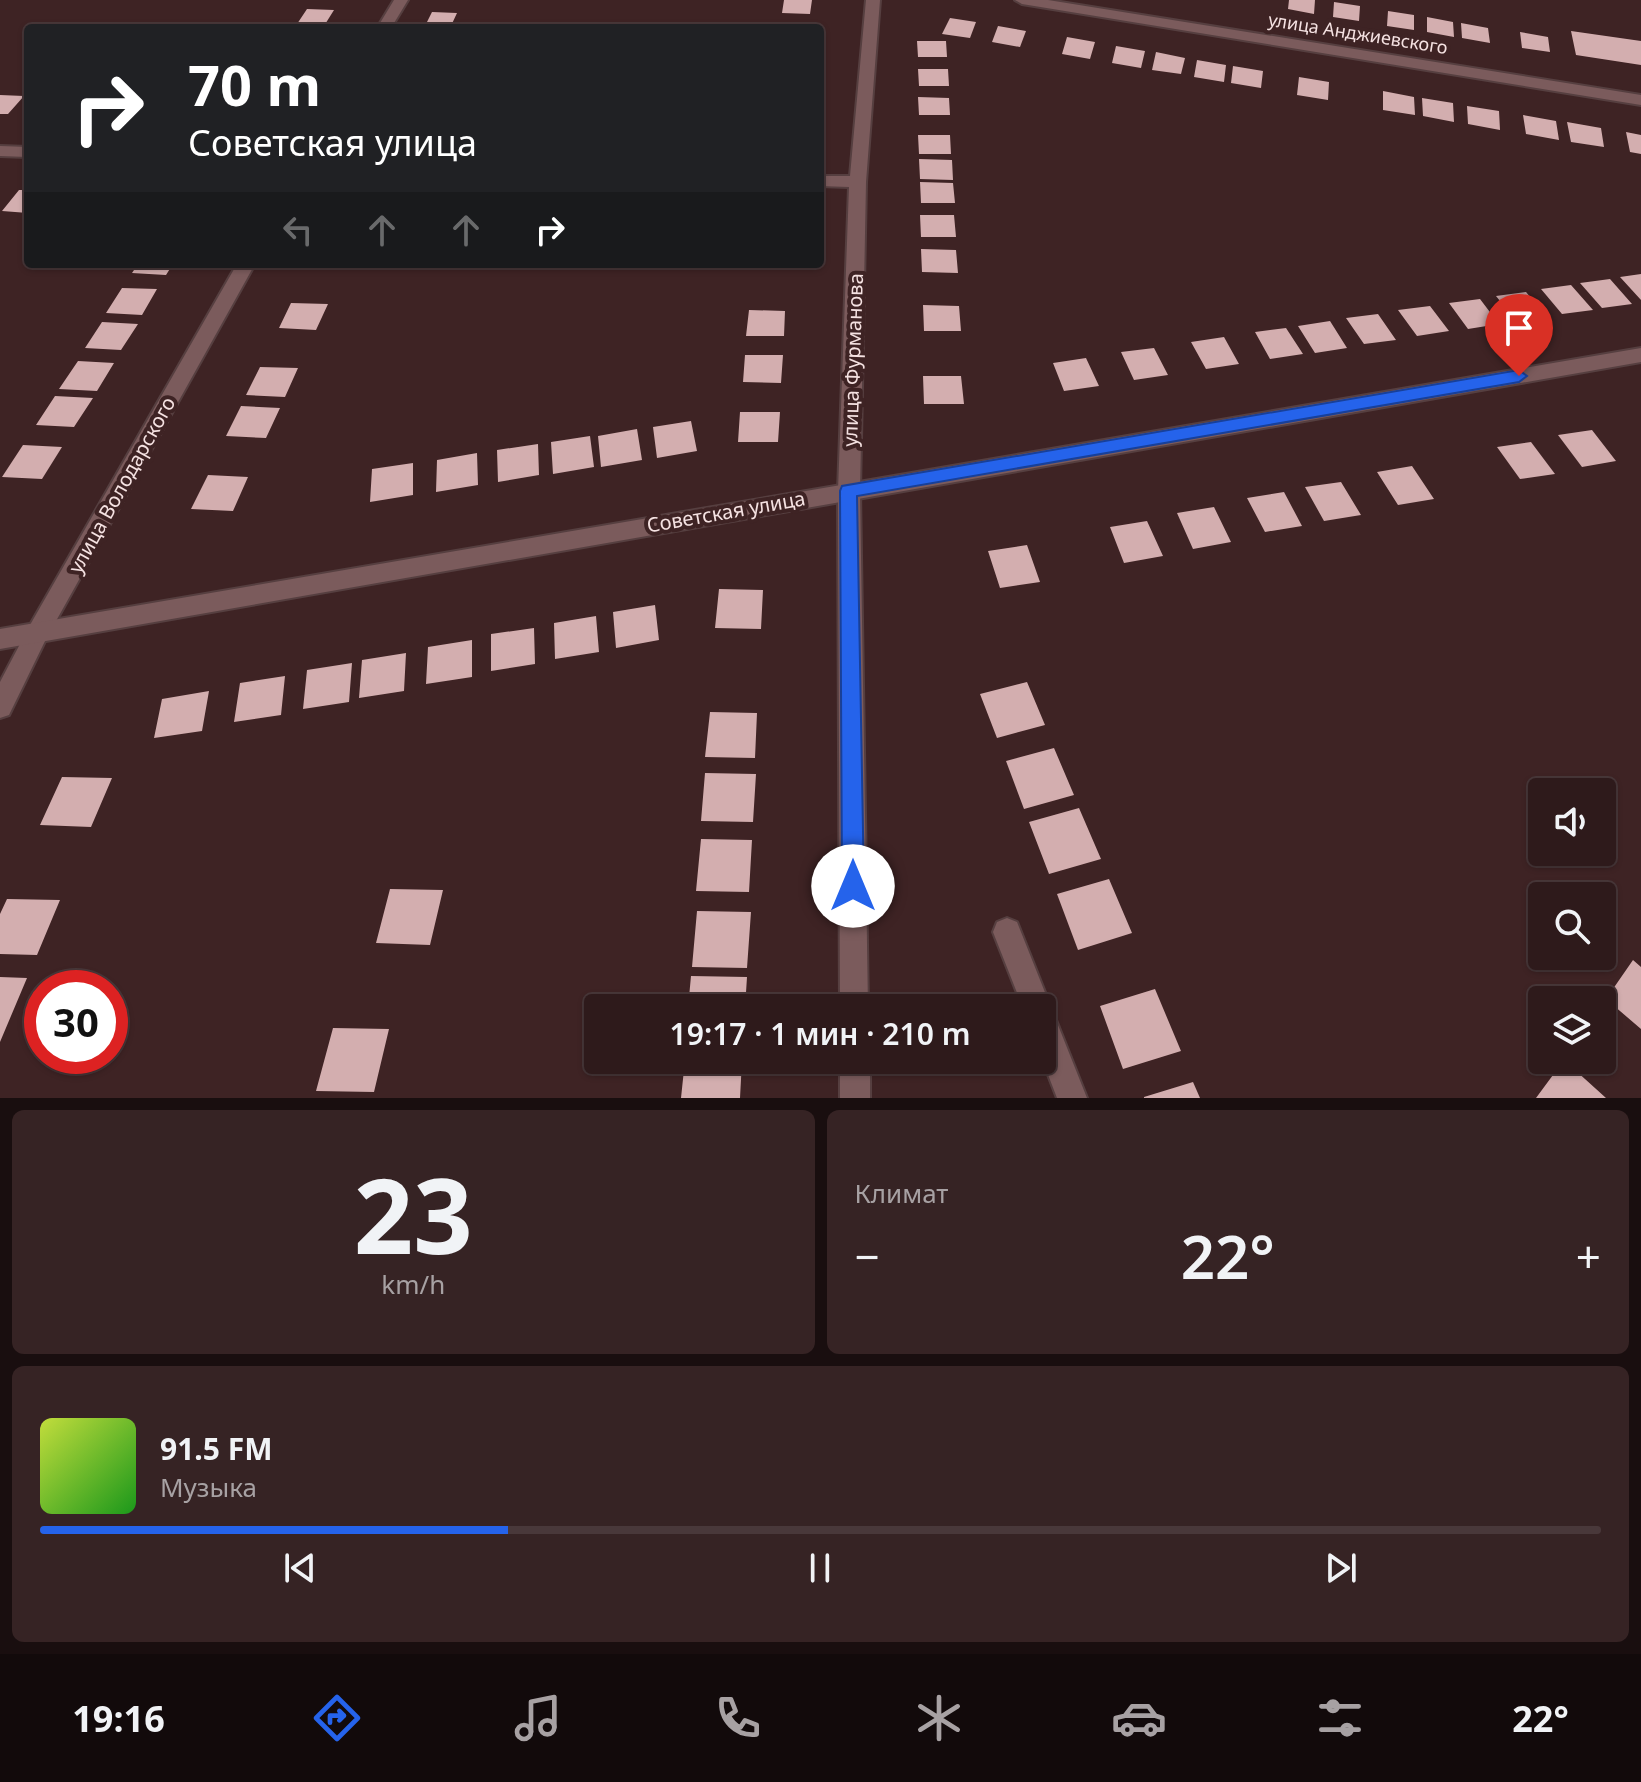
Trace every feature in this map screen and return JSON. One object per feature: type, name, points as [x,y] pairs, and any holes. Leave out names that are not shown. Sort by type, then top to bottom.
[{"type":"street","points":[[386,24],[401,0]]},
{"type":"street","name":"улица Фурманова","points":[[854,994],[849,491],[858,182],[873,0]]},
{"type":"street","name":"улица Анджиевского","points":[[1022,0],[1641,100]]},
{"type":"street","points":[[0,151],[24,152]]},
{"type":"street","points":[[824,181],[858,182]]},
{"type":"street","name":"улица Володарского","points":[[0,707],[38,632],[244,268]]},
{"type":"street","name":"Советская улица","points":[[0,639],[1641,355]]},
{"type":"street","points":[[1007,932],[1031,994]]},
{"type":"street","points":[[1056,1057],[1072,1098]]},
{"type":"street","points":[[855,1074],[855,1098]]},
{"type":"building","points":[[784,0],[812,0],[810,14],[782,13]]},
{"type":"building","points":[[1289,0],[1315,0],[1314,14],[1288,9]]},
{"type":"building","points":[[1334,2],[1360,6],[1359,21],[1333,17]]},
{"type":"building","points":[[307,9],[334,10],[325,24],[297,24]]},
{"type":"building","points":[[1388,11],[1414,15],[1414,30],[1387,26]]},
{"type":"building","points":[[432,12],[457,13],[452,24],[426,24]]},
{"type":"building","points":[[1427,17],[1453,22],[1454,37],[1427,32]]},
{"type":"building","points":[[950,18],[976,22],[970,38],[942,34]]},
{"type":"building","points":[[1461,23],[1488,28],[1490,43],[1462,38]]},
{"type":"building","points":[[998,26],[1026,31],[1020,47],[992,42]]},
{"type":"building","points":[[1571,31],[1641,41],[1641,65],[1576,55]]},
{"type":"building","points":[[1520,32],[1548,37],[1550,52],[1522,48]]},
{"type":"building","points":[[1067,37],[1095,42],[1090,59],[1062,54]]},
{"type":"building","points":[[917,41],[946,41],[947,57],[918,57]]},
{"type":"building","points":[[1116,46],[1145,51],[1141,68],[1112,63]]},
{"type":"building","points":[[1156,52],[1185,58],[1181,74],[1152,70]]},
{"type":"building","points":[[1197,60],[1226,65],[1224,82],[1194,77]]},
{"type":"building","points":[[1233,66],[1263,71],[1261,88],[1231,83]]},
{"type":"building","points":[[918,69],[948,69],[949,86],[919,86]]},
{"type":"building","points":[[1299,77],[1329,82],[1328,100],[1297,95]]},
{"type":"building","points":[[1383,91],[1414,97],[1415,115],[1383,110]]},
{"type":"building","points":[[0,95],[24,96],[8,114],[0,114]]},
{"type":"building","points":[[918,97],[949,98],[950,115],[919,115]]},
{"type":"building","points":[[1422,98],[1453,103],[1454,122],[1423,116]]},
{"type":"building","points":[[1467,106],[1499,111],[1500,130],[1468,124]]},
{"type":"building","points":[[1523,115],[1556,121],[1559,140],[1526,134]]},
{"type":"building","points":[[1567,122],[1601,128],[1604,147],[1571,142]]},
{"type":"building","points":[[1626,132],[1641,135],[1641,154],[1630,152]]},
{"type":"building","points":[[918,135],[950,135],[951,154],[919,154]]},
{"type":"building","points":[[919,159],[952,160],[953,180],[920,179]]},
{"type":"building","points":[[920,182],[953,183],[955,203],[921,203]]},
{"type":"building","points":[[19,190],[24,190],[24,213],[2,211]]},
{"type":"building","points":[[920,215],[954,215],[956,237],[921,237]]},
{"type":"building","points":[[921,249],[956,250],[958,273],[922,272]]},
{"type":"building","points":[[135,268],[170,268],[166,275],[132,273]]},
{"type":"building","points":[[1641,274],[1641,300],[1620,277]]},
{"type":"building","points":[[1610,279],[1632,304],[1602,308],[1580,283]]},
{"type":"building","points":[[1571,285],[1593,310],[1562,314],[1541,289]]},
{"type":"building","points":[[122,288],[157,289],[142,315],[106,313]]},
{"type":"building","points":[[1526,292],[1547,317],[1516,321],[1496,296]]},
{"type":"building","points":[[1480,299],[1499,324],[1468,329],[1449,303]]},
{"type":"building","points":[[291,303],[328,304],[316,330],[279,328]]},
{"type":"building","points":[[923,305],[959,306],[961,331],[924,331]]},
{"type":"building","points":[[1430,306],[1449,331],[1417,336],[1398,310]]},
{"type":"building","points":[[749,310],[785,311],[784,336],[746,336]]},
{"type":"building","points":[[1378,314],[1396,340],[1364,344],[1346,318]]},
{"type":"building","points":[[1330,321],[1347,348],[1315,353],[1298,326]]},
{"type":"building","points":[[102,322],[138,324],[121,350],[85,348]]},
{"type":"building","points":[[1286,328],[1303,354],[1270,359],[1255,332]]},
{"type":"building","points":[[1224,337],[1239,364],[1206,369],[1191,342]]},
{"type":"building","points":[[1154,348],[1168,375],[1134,380],[1121,352]]},
{"type":"building","points":[[745,355],[783,355],[781,383],[743,382]]},
{"type":"building","points":[[1086,358],[1099,386],[1064,391],[1053,363]]},
{"type":"building","points":[[78,361],[114,363],[97,391],[59,389]]},
{"type":"building","points":[[260,367],[298,368],[285,397],[246,395]]},
{"type":"building","points":[[923,376],[961,376],[964,404],[924,404]]},
{"type":"building","points":[[55,396],[93,398],[74,427],[36,425]]},
{"type":"building","points":[[241,406],[280,408],[266,438],[226,436]]},
{"type":"building","points":[[740,412],[780,412],[778,442],[738,442]]},
{"type":"building","points":[[691,421],[697,451],[657,458],[653,427]]},
{"type":"building","points":[[637,429],[642,460],[601,467],[598,436]]},
{"type":"building","points":[[1592,430],[1616,461],[1582,467],[1558,435]]},
{"type":"building","points":[[590,436],[594,467],[553,474],[551,442]]},
{"type":"building","points":[[1531,442],[1555,474],[1520,479],[1497,447]]},
{"type":"building","points":[[538,444],[539,475],[498,482],[497,450]]},
{"type":"building","points":[[23,445],[62,447],[42,479],[2,477]]},
{"type":"building","points":[[477,453],[478,485],[436,492],[437,460]]},
{"type":"building","points":[[413,463],[413,495],[370,502],[372,469]]},
{"type":"building","points":[[1412,466],[1434,499],[1398,505],[1377,472]]},
{"type":"building","points":[[208,475],[248,477],[233,511],[191,509]]},
{"type":"building","points":[[1341,482],[1361,515],[1324,521],[1305,487]]},
{"type":"building","points":[[1284,492],[1302,526],[1265,532],[1247,498]]},
{"type":"building","points":[[1214,507],[1231,542],[1193,549],[1177,513]]},
{"type":"building","points":[[1147,521],[1163,556],[1124,563],[1110,527]]},
{"type":"building","points":[[1027,545],[1040,582],[1000,588],[988,551]]},
{"type":"building","points":[[719,589],[763,590],[761,629],[715,628]]},
{"type":"building","points":[[655,605],[659,640],[616,648],[613,612]]},
{"type":"building","points":[[596,616],[599,652],[555,659],[554,623]]},
{"type":"building","points":[[534,628],[535,664],[491,671],[491,634]]},
{"type":"building","points":[[472,640],[472,677],[426,684],[428,647]]},
{"type":"building","points":[[406,653],[404,691],[359,698],[362,660]]},
{"type":"building","points":[[352,663],[349,702],[303,709],[307,670]]},
{"type":"building","points":[[285,676],[281,715],[234,722],[240,683]]},
{"type":"building","points":[[1027,682],[1045,725],[997,738],[980,694]]},
{"type":"building","points":[[209,691],[202,731],[154,738],[162,699]]},
{"type":"building","points":[[710,712],[757,713],[755,758],[705,757]]},
{"type":"building","points":[[1054,748],[1074,795],[1024,809],[1006,761]]},
{"type":"building","points":[[705,773],[756,774],[753,822],[701,821]]},
{"type":"building","points":[[62,777],[112,778],[91,827],[40,825]]},
{"type":"building","points":[[1079,808],[1101,859],[1049,874],[1029,822]]},
{"type":"building","points":[[701,839],[752,840],[749,892],[696,891]]},
{"type":"building","points":[[1109,879],[1132,933],[1078,950],[1057,894]]},
{"type":"building","points":[[390,889],[443,890],[430,945],[376,943]]},
{"type":"building","points":[[7,899],[60,900],[37,955],[0,954],[0,914]]},
{"type":"building","points":[[697,911],[751,912],[747,968],[692,967]]},
{"type":"building","points":[[1633,960],[1641,967],[1641,1029],[1616,1008],[1615,986]]},
{"type":"building","points":[[691,976],[747,977],[746,994],[689,994]]},
{"type":"building","points":[[0,977],[24,978],[24,985],[0,1042]]},
{"type":"building","points":[[1155,989],[1181,1051],[1123,1069],[1100,1006]]},
{"type":"building","points":[[333,1028],[389,1029],[374,1092],[316,1091]]},
{"type":"building","points":[[684,1074],[741,1074],[740,1098],[681,1098]]},
{"type":"building","points":[[1554,1074],[1579,1074],[1606,1098],[1536,1098]]},
{"type":"building","points":[[1193,1082],[1200,1098],[1144,1098],[1144,1097]]},
{"type":"route","points":[[853,886],[849,491],[1519,376]]}]
